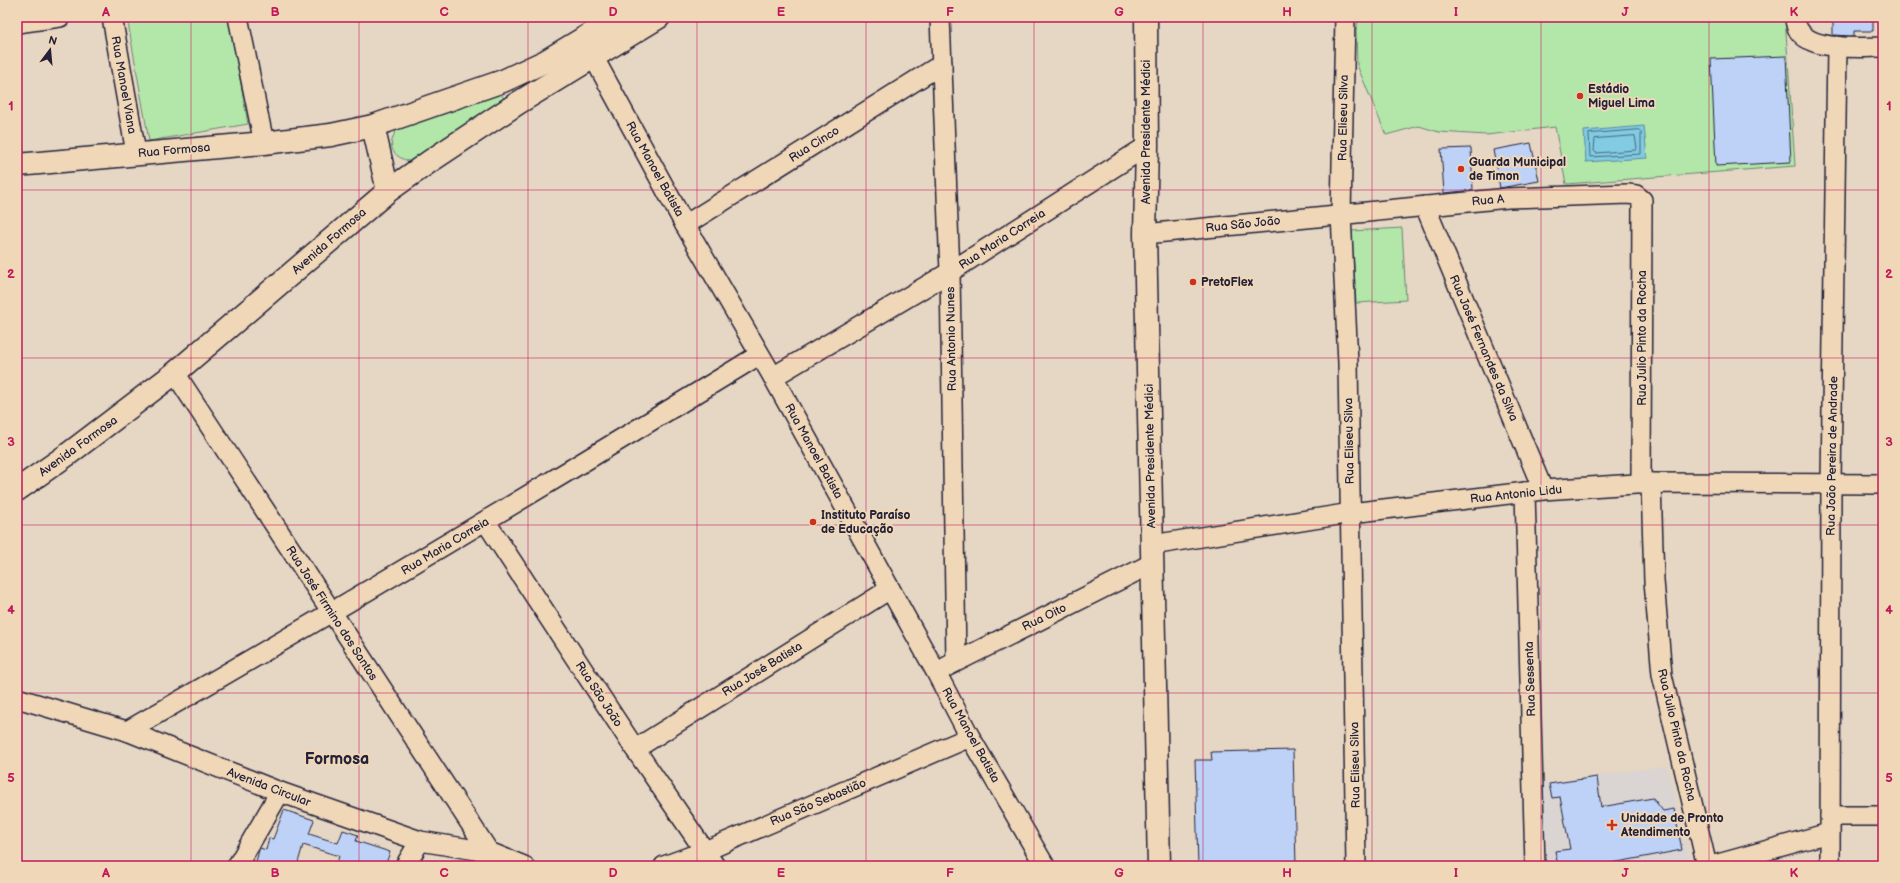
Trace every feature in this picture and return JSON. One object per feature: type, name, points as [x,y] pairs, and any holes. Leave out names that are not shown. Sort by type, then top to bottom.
[{"type":"main road","name":"Avenida Formosa","points":[[17,490],[73,451],[175,373],[388,191],[428,162],[518,103],[659,17]]},
{"type":"main road","name":"Avenida Presidente Médici","points":[[1148,17],[1145,234],[1159,866]]},
{"type":"main road","points":[[388,191],[374,126],[504,81],[546,61],[615,18]]},
{"type":"main road","points":[[504,81],[518,103]]},
{"type":"main road","name":"Rua Formosa","points":[[17,165],[136,153],[264,143],[332,135],[374,126]]},
{"type":"street","points":[[17,23],[60,17]]},
{"type":"street","name":"Rua Manoel Viana","points":[[112,17],[136,153]]},
{"type":"street","points":[[238,17],[264,143]]},
{"type":"street","name":"Rua Antonio Nunes","points":[[940,17],[950,272],[956,661]]},
{"type":"street","name":"Rua Eliseu Silva","points":[[1345,17],[1340,214],[1348,363],[1356,866]]},
{"type":"street","points":[[1795,17],[1798,30],[1808,40],[1819,44],[1883,47]]},
{"type":"street","name":"Rua João Pereira de Andrade","points":[[1830,866],[1831,483],[1838,46]]},
{"type":"street","name":"Rua Manoel Batista","points":[[594,58],[686,225],[773,377],[936,672],[970,737],[1045,866]]},
{"type":"street","name":"Rua Cinco","points":[[686,225],[942,64]]},
{"type":"street","name":"Rua Maria Correia","points":[[773,377],[950,272],[1147,146]]},
{"type":"street","name":"Rua A","points":[[1340,214],[1508,198],[1636,195]]},
{"type":"street","name":"Rua Julio Pinto da Rocha","points":[[1636,195],[1642,200],[1646,484],[1662,675],[1707,866]]},
{"type":"street","name":"Rua José Fernandes da Silva","points":[[1425,206],[1534,491]]},
{"type":"street","name":"Rua São João","points":[[1145,234],[1340,214]]},
{"type":"street","name":"Rua Maria Correia","points":[[127,731],[486,522],[760,355]]},
{"type":"street","name":"Rua José Firmino dos Santos","points":[[175,373],[489,852]]},
{"type":"street","name":"Rua Antonio Lidu","points":[[1152,554],[1351,513],[1534,491],[1646,484],[1883,484]]},
{"type":"street","name":"Rua Sessenta","points":[[1534,491],[1535,866]]},
{"type":"street","name":"Rua São João","points":[[486,522],[635,749],[710,858]]},
{"type":"street","name":"Rua Oito","points":[[936,672],[1152,554]]},
{"type":"street","name":"Rua José Batista","points":[[635,749],[890,589]]},
{"type":"street","name":"Avenida Circular","points":[[17,698],[127,731],[280,792],[420,841],[489,852],[524,866]]},
{"type":"street","name":"Rua São Sebastião","points":[[664,866],[710,858],[970,737]]},
{"type":"street","points":[[237,866],[280,792]]},
{"type":"street","points":[[1711,866],[1830,825],[1883,816]]},
{"type":"street","points":[[405,866],[420,841]]},
{"type":"shaded area","name":"Unidade de Pronto Atendimento","points":[[1667,766],[1692,866],[1543,866],[1540,784]]},
{"type":"green space","points":[[127,17],[229,17],[248,124],[149,141]]},
{"type":"green space","name":"Estádio Miguel Lima","points":[[1359,17],[1785,17],[1795,166],[1566,184],[1555,127],[1486,135],[1439,132],[1419,126],[1386,135],[1357,65],[1356,30]]},
{"type":"green space","points":[[497,93],[501,94],[505,100],[412,162],[395,154],[392,140],[398,128]]},
{"type":"green space","points":[[1402,228],[1406,300],[1356,303],[1352,231]]},
{"type":"water","points":[[1644,126],[1647,158],[1586,162],[1584,131]]},
{"type":"building","points":[[1833,17],[1873,17],[1873,31],[1854,31],[1854,36],[1833,35]]},
{"type":"building","points":[[1786,56],[1791,162],[1716,166],[1711,59]]},
{"type":"building","points":[[1531,143],[1539,181],[1500,188],[1493,150]]},
{"type":"building","points":[[1471,148],[1473,190],[1444,193],[1441,149]]},
{"type":"building","points":[[1293,750],[1296,866],[1198,866],[1195,760],[1212,760],[1211,752]]},
{"type":"building","points":[[1597,777],[1601,807],[1653,798],[1663,811],[1674,809],[1682,850],[1596,866],[1558,866],[1555,851],[1570,849],[1560,797],[1552,798],[1549,784]]},
{"type":"building","points":[[284,810],[314,820],[309,834],[338,843],[343,830],[358,835],[356,841],[390,852],[385,866],[336,866],[339,856],[303,845],[297,866],[255,866],[260,848],[266,850],[269,838],[273,839]]},
{"type":"place","name":"Estádio Miguel Lima","points":[[1580,96]]},
{"type":"place","name":"Guarda Municipal de Timon","points":[[1461,169]]},
{"type":"place","name":"PretoFlex","points":[[1193,282]]},
{"type":"place","name":"Instituto Paraíso de Educação","points":[[813,522]]},
{"type":"place","name":"Unidade de Pronto Atendimento","points":[[1612,825]]},
{"type":"district","name":"Formosa","points":[[337,758]]}]
